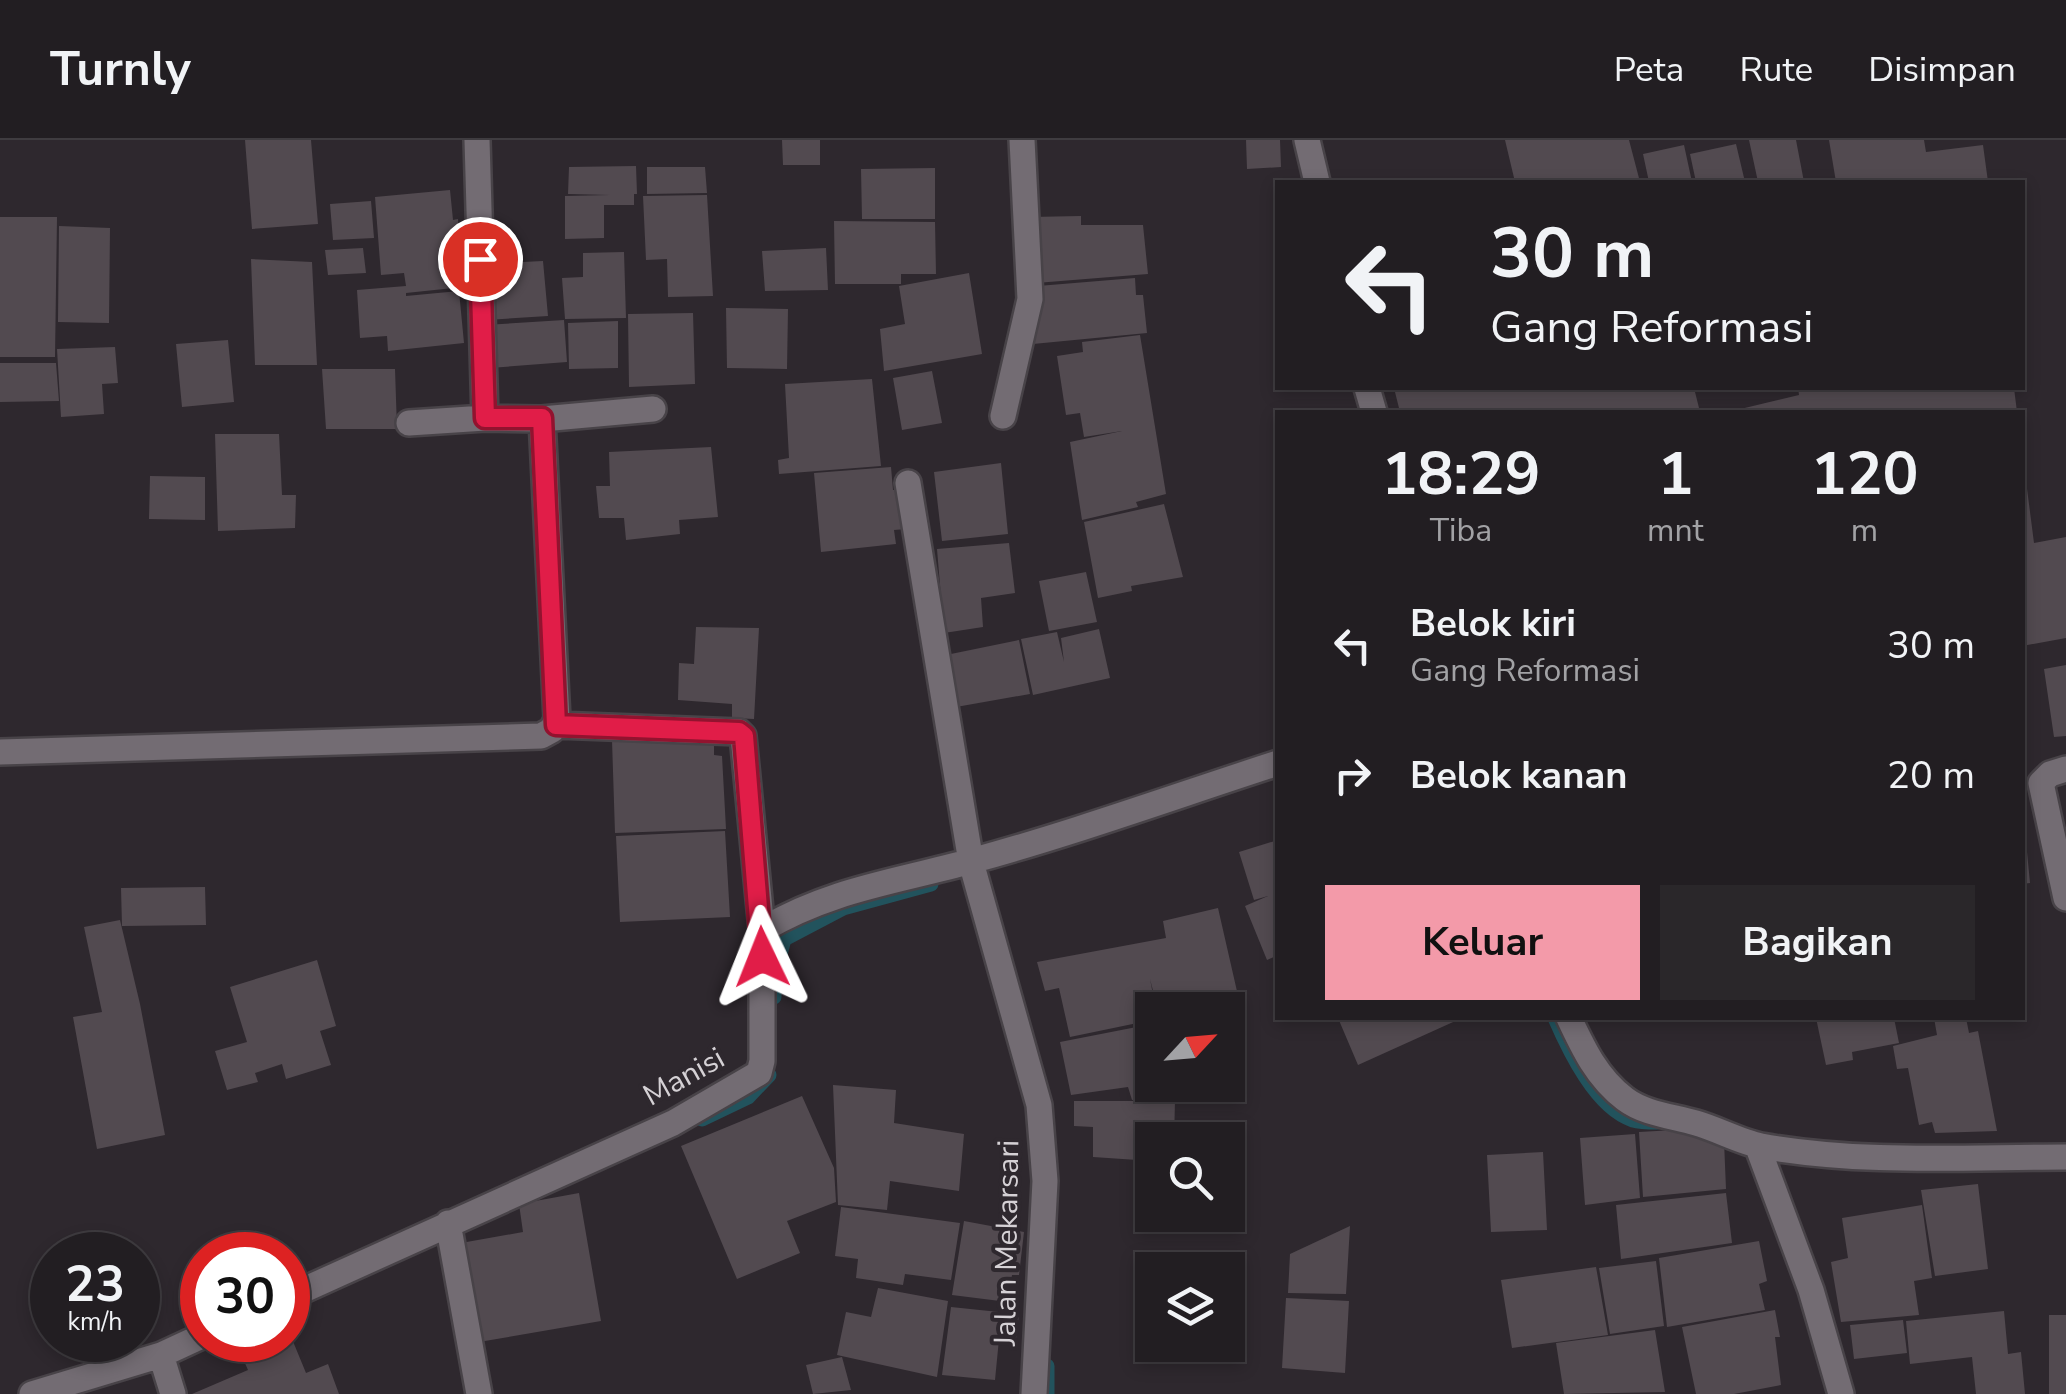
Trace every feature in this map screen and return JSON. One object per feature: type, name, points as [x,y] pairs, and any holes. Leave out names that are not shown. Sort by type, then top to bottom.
[{"type":"street","points":[[477,140],[485,418]]},
{"type":"street","points":[[1002,416],[1030,300],[1022,140]]},
{"type":"street","points":[[1307,140],[1317,180]]},
{"type":"street","points":[[408,423],[542,418],[653,408]]},
{"type":"street","points":[[542,418],[556,725]]},
{"type":"street","name":"Jalan Mekarsari","points":[[908,483],[971,862],[1039,1105],[1045,1182],[1034,1394]]},
{"type":"street","points":[[0,752],[541,736],[556,725],[739,732],[744,736],[762,930],[848,891],[971,862],[1275,764]]},
{"type":"street","points":[[2066,769],[2041,782],[2066,898]]},
{"type":"street","name":"Manisi","points":[[310,1287],[673,1123],[758,1073],[762,1062],[762,930]]},
{"type":"street","points":[[1571,1020],[1586,1054],[1626,1100],[1644,1110],[1757,1145],[1900,1159],[2066,1157]]},
{"type":"street","points":[[1757,1145],[1812,1290],[1841,1394]]},
{"type":"street","points":[[448,1223],[479,1394]]},
{"type":"street","points":[[32,1394],[180,1346]]},
{"type":"street","points":[[161,1355],[172,1394]]},
{"type":"building","points":[[245,140],[311,140],[318,224],[252,229]]},
{"type":"building","points":[[782,140],[820,140],[820,165],[783,165]]},
{"type":"building","points":[[1246,140],[1280,140],[1281,167],[1247,169]]},
{"type":"building","points":[[1505,140],[1629,140],[1639,180],[1515,180]]},
{"type":"building","points":[[1749,140],[1796,140],[1804,180],[1758,180]]},
{"type":"building","points":[[1829,140],[1924,140],[1926,152],[1983,145],[1988,180],[1836,180]]},
{"type":"building","points":[[1736,144],[1745,180],[1696,180],[1690,154]]},
{"type":"building","points":[[1684,145],[1692,180],[1649,180],[1643,154]]},
{"type":"building","points":[[636,166],[634,205],[604,205],[604,238],[565,239],[565,196],[610,195],[568,194],[569,167]]},
{"type":"building","points":[[647,167],[705,167],[707,193],[647,194]]},
{"type":"building","points":[[935,168],[935,219],[862,219],[861,169]]},
{"type":"building","points":[[450,190],[453,220],[458,219],[463,287],[406,296],[459,291],[464,343],[388,351],[387,336],[360,338],[357,290],[406,286],[404,273],[381,275],[375,197]]},
{"type":"building","points":[[707,195],[713,296],[668,297],[667,259],[646,260],[643,196]]},
{"type":"building","points":[[371,201],[374,238],[333,240],[330,204]]},
{"type":"building","points":[[1081,216],[1081,225],[1143,225],[1148,274],[1036,283],[1030,217]]},
{"type":"building","points":[[0,217],[57,217],[55,357],[0,357]]},
{"type":"building","points":[[834,221],[935,222],[936,274],[901,274],[901,284],[835,284]]},
{"type":"building","points":[[59,226],[110,228],[109,323],[58,322]]},
{"type":"building","points":[[363,248],[366,273],[328,275],[325,250]]},
{"type":"building","points":[[826,248],[828,290],[765,291],[762,251]]},
{"type":"building","points":[[624,252],[626,318],[565,319],[562,278],[583,277],[583,253]]},
{"type":"building","points":[[251,259],[312,262],[317,365],[255,365]]},
{"type":"building","points":[[543,261],[548,316],[487,320],[483,264]]},
{"type":"building","points":[[969,273],[982,354],[884,371],[880,329],[905,324],[899,286]]},
{"type":"building","points":[[1135,278],[1136,295],[1143,295],[1147,333],[1033,344],[1029,312],[1041,311],[1038,286]]},
{"type":"building","points":[[726,308],[788,309],[787,369],[727,368]]},
{"type":"building","points":[[693,313],[695,384],[629,387],[628,314]]},
{"type":"building","points":[[564,320],[567,362],[490,368],[485,325]]},
{"type":"building","points":[[618,321],[618,368],[569,369],[568,323]]},
{"type":"building","points":[[1140,335],[1166,494],[1136,502],[1138,507],[1082,520],[1070,442],[1122,431],[1084,437],[1080,413],[1066,415],[1057,356],[1083,352],[1082,342]]},
{"type":"building","points":[[228,340],[234,402],[182,407],[176,344]]},
{"type":"building","points":[[115,347],[118,383],[102,384],[104,414],[61,417],[57,349]]},
{"type":"building","points":[[0,363],[56,363],[59,401],[0,402]]},
{"type":"building","points":[[322,369],[395,369],[397,429],[326,429]]},
{"type":"building","points":[[932,371],[942,423],[902,430],[893,378]]},
{"type":"building","points":[[872,379],[881,466],[779,474],[778,460],[789,458],[785,384]]},
{"type":"building","points":[[1394,390],[1694,390],[1700,410],[1400,410]]},
{"type":"building","points":[[1798,390],[2014,390],[2017,410],[1736,410],[1799,395]]},
{"type":"building","points":[[215,434],[279,434],[282,495],[296,495],[295,528],[218,531]]},
{"type":"building","points":[[711,447],[718,517],[679,520],[680,534],[626,540],[624,518],[599,518],[596,486],[610,486],[609,452]]},
{"type":"building","points":[[1001,463],[1008,534],[942,541],[934,472]]},
{"type":"building","points":[[891,467],[893,490],[901,490],[906,529],[894,530],[896,544],[821,552],[814,473]]},
{"type":"building","points":[[2025,473],[2034,543],[2066,537],[2066,638],[2025,645]]},
{"type":"building","points":[[150,476],[205,477],[205,520],[149,519]]},
{"type":"building","points":[[1164,504],[1183,577],[1131,586],[1132,591],[1098,598],[1084,522]]},
{"type":"building","points":[[1009,543],[1015,593],[981,598],[983,627],[944,633],[937,549]]},
{"type":"building","points":[[1086,572],[1097,622],[1049,631],[1039,581]]},
{"type":"building","points":[[696,627],[759,628],[754,719],[732,718],[732,704],[678,700],[679,663],[694,664]]},
{"type":"building","points":[[1099,629],[1110,678],[1033,695],[1021,639],[1057,632],[1064,662],[1061,638]]},
{"type":"building","points":[[1019,640],[1030,694],[956,707],[946,655]]},
{"type":"building","points":[[2066,665],[2066,736],[2054,737],[2044,669]]},
{"type":"building","points":[[612,740],[714,743],[714,755],[722,756],[726,829],[615,833]]},
{"type":"building","points":[[725,831],[730,917],[620,922],[616,836]]},
{"type":"building","points":[[2025,831],[2030,883],[2025,884]]},
{"type":"building","points":[[1275,841],[1275,956],[1267,960],[1245,906],[1268,896],[1254,900],[1239,852]]},
{"type":"building","points":[[205,887],[206,925],[122,926],[121,888]]},
{"type":"building","points":[[1218,908],[1237,992],[1153,992],[1150,979],[1153,992],[1135,992],[1135,1024],[1070,1037],[1059,988],[1045,991],[1037,962],[1166,938],[1163,921]]},
{"type":"building","points":[[120,920],[165,1135],[97,1149],[73,1017],[102,1012],[84,927]]},
{"type":"building","points":[[317,960],[336,1026],[320,1031],[331,1065],[286,1079],[282,1064],[255,1073],[258,1082],[227,1090],[215,1051],[247,1042],[230,987]]},
{"type":"building","points":[[1339,1020],[1458,1020],[1358,1065]]},
{"type":"building","points":[[1816,1020],[1894,1020],[1899,1043],[1852,1052],[1853,1060],[1826,1065]]},
{"type":"building","points":[[1934,1020],[1966,1020],[1969,1033],[1978,1031],[1997,1131],[1935,1133],[1932,1122],[1919,1125],[1908,1068],[1897,1069],[1893,1046],[1937,1035]]},
{"type":"building","points":[[1135,1027],[1135,1099],[1128,1087],[1071,1095],[1060,1042]]},
{"type":"building","points":[[833,1085],[896,1090],[894,1123],[964,1134],[959,1191],[890,1181],[887,1210],[838,1205]]},
{"type":"building","points":[[802,1096],[834,1168],[836,1202],[787,1221],[800,1253],[737,1279],[681,1146]]},
{"type":"building","points":[[1074,1101],[1175,1102],[1174,1122],[1135,1122],[1135,1160],[1093,1157],[1093,1127],[1074,1126]]},
{"type":"building","points":[[1709,1128],[1710,1142],[1724,1141],[1726,1189],[1643,1197],[1639,1132]]},
{"type":"building","points":[[1635,1134],[1640,1198],[1585,1205],[1580,1138]]},
{"type":"building","points":[[1543,1152],[1547,1230],[1491,1232],[1487,1155]]},
{"type":"building","points":[[1978,1184],[1988,1269],[1935,1276],[1921,1190]]},
{"type":"building","points":[[579,1193],[601,1321],[479,1342],[461,1243],[523,1232],[519,1204]]},
{"type":"building","points":[[1726,1193],[1732,1243],[1621,1259],[1616,1205]]},
{"type":"building","points":[[1922,1205],[1932,1278],[1914,1281],[1919,1315],[1841,1322],[1831,1262],[1848,1258],[1842,1218]]},
{"type":"building","points":[[841,1207],[960,1223],[951,1280],[905,1274],[903,1285],[856,1278],[858,1259],[835,1256]]},
{"type":"building","points":[[964,1221],[1024,1232],[1019,1275],[1012,1275],[1008,1302],[952,1295]]},
{"type":"building","points":[[1350,1226],[1346,1294],[1288,1293],[1290,1254]]},
{"type":"building","points":[[1759,1241],[1767,1281],[1759,1284],[1765,1310],[1667,1327],[1659,1258]]},
{"type":"building","points":[[1656,1261],[1664,1326],[1610,1334],[1599,1268]]},
{"type":"building","points":[[1596,1267],[1608,1335],[1512,1348],[1501,1280]]},
{"type":"building","points":[[878,1288],[948,1301],[937,1377],[837,1355],[846,1312],[871,1317]]},
{"type":"building","points":[[1286,1298],[1349,1301],[1345,1373],[1282,1368]]},
{"type":"building","points":[[951,1307],[1019,1314],[1016,1339],[999,1339],[995,1380],[942,1375]]},
{"type":"building","points":[[1775,1310],[1781,1385],[1734,1394],[1696,1394],[1682,1327]]},
{"type":"building","points":[[2004,1311],[2008,1354],[2021,1352],[2025,1394],[1976,1394],[1972,1357],[1910,1364],[1906,1321]]},
{"type":"building","points":[[2049,1315],[2066,1315],[2066,1394],[2049,1394]]},
{"type":"building","points":[[1903,1320],[1907,1353],[1854,1359],[1850,1325]]},
{"type":"building","points":[[1655,1330],[1665,1392],[1564,1394],[1556,1343]]},
{"type":"building","points":[[842,1357],[851,1390],[813,1394],[806,1365]]},
{"type":"building","points":[[244,1362],[301,1362],[306,1373],[328,1364],[339,1394],[192,1394],[248,1370]]},
{"type":"waterway","points":[[774,997],[774,977],[784,939],[843,908],[931,884]]},
{"type":"waterway","points":[[1556,1020],[1585,1076],[1607,1104],[1633,1120],[1657,1122]]},
{"type":"waterway","points":[[702,1119],[748,1097],[769,1075]]},
{"type":"waterway","points":[[1047,1366],[1047,1394]]},
{"type":"route","points":[[480,259],[485,418],[542,418],[556,725],[739,732],[744,736],[762,957]]}]
